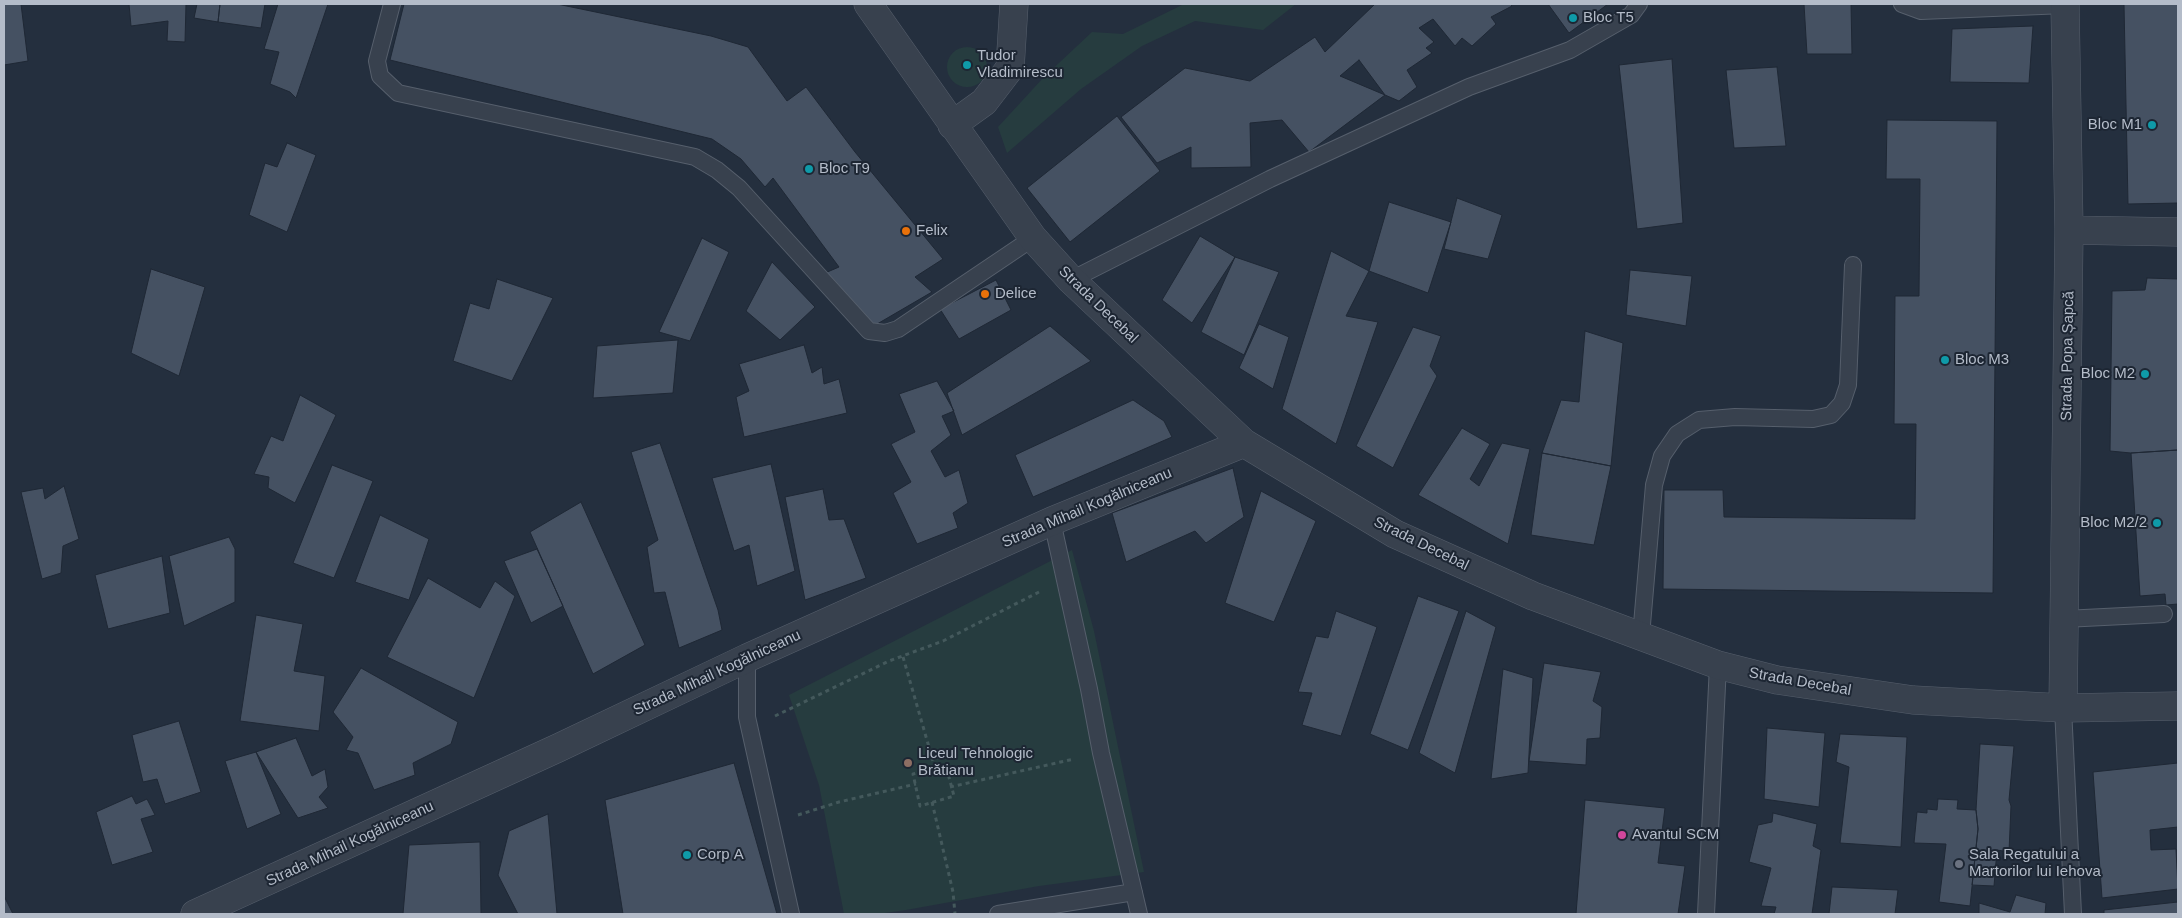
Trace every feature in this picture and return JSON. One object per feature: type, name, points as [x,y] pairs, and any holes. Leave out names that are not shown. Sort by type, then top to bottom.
[{"type":"street","name":"Strada Decebal","points":[[868,4],[1032,238],[1071,280],[1244,443],[1395,534],[1533,596],[1718,664],[1777,680],[1912,700],[2063,708],[2178,706]]},
{"type":"street","points":[[952,124],[984,102],[1010,68],[1014,4]]},
{"type":"street","name":"Strada Popa Șapcă","points":[[2063,708],[2069,230],[2065,4]]},
{"type":"street","points":[[2069,230],[2178,232]]},
{"type":"street","name":"Strada Mihail Kogălniceanu","points":[[196,914],[558,748],[747,658],[1052,521],[1244,443]]},
{"type":"lane","points":[[392,4],[377,61],[380,76],[386,84],[398,93],[694,157],[739,188],[869,331],[885,333],[898,329],[1032,238]]},
{"type":"lane","points":[[1071,280],[1270,179],[1460,91],[1570,50],[1631,15],[1639,4]]},
{"type":"lane","points":[[1902,4],[1921,11],[2065,4]]},
{"type":"lane","points":[[1642,636],[1654,485],[1662,456],[1677,434],[1699,420],[1735,417],[1813,419],[1831,415],[1842,402],[1848,385],[1853,265]]},
{"type":"lane","points":[[1052,521],[1101,753],[1139,914]]},
{"type":"lane","points":[[2064,619],[2164,614]]},
{"type":"lane","points":[[747,658],[747,717],[792,914]]},
{"type":"lane","points":[[1706,914],[1718,664]]},
{"type":"lane","points":[[2063,708],[2073,914]]},
{"type":"lane","points":[[998,914],[1134,892]]},
{"type":"path","points":[[750,727],[889,662],[943,641],[1065,578]]},
{"type":"path","points":[[903,657],[935,768]]},
{"type":"path","points":[[950,787],[1101,753]]},
{"type":"path","points":[[946,766],[950,787],[954,796],[920,806],[916,784],[913,774],[946,766]]},
{"type":"path","points":[[770,822],[839,802],[916,784]]},
{"type":"path","points":[[932,802],[953,892],[955,914]]},
{"type":"green space","points":[[1184,4],[1296,4],[1263,30],[1195,21],[1142,46],[1081,89],[1007,153],[998,127],[1044,77],[1092,32],[1123,34]]},
{"type":"green space","points":[[971,47],[978,50],[984,56],[987,67],[986,75],[978,84],[971,87],[963,87],[956,84],[948,75],[947,63],[950,56],[959,48]]},
{"type":"green space","points":[[1072,550],[1094,631],[1144,872],[1039,886],[878,914],[844,914],[819,785],[789,695]]},
{"type":"building","points":[[4,4],[21,4],[28,61],[4,65]]},
{"type":"building","points":[[129,4],[186,4],[185,42],[167,41],[168,21],[131,26]]},
{"type":"building","points":[[197,4],[220,4],[218,22],[194,18]]},
{"type":"building","points":[[220,4],[265,4],[261,28],[218,22]]},
{"type":"building","points":[[278,4],[328,4],[296,98],[290,92],[270,84],[279,52],[264,49]]},
{"type":"building","name":"Bloc T9","points":[[404,4],[557,4],[711,36],[748,47],[787,101],[806,87],[855,152],[943,259],[915,277],[932,292],[872,327],[825,273],[839,267],[773,178],[765,187],[741,159],[712,139],[390,60]]},
{"type":"building","points":[[1375,4],[1510,4],[1512,6],[1491,17],[1496,24],[1472,46],[1462,38],[1455,46],[1433,19],[1419,28],[1434,42],[1426,48],[1432,53],[1407,70],[1417,87],[1399,101],[1385,95],[1309,152],[1282,120],[1250,123],[1251,167],[1191,168],[1191,147],[1157,163],[1121,117],[1185,68],[1250,81],[1315,37],[1325,52]],"holes":[[[1359,60],[1385,95],[1340,76]]]},
{"type":"building","name":"Bloc T5","points":[[1548,4],[1608,4],[1569,33]]},
{"type":"building","points":[[1804,4],[1851,4],[1852,54],[1807,54]]},
{"type":"building","name":"Bloc M1","points":[[2124,4],[2178,4],[2178,203],[2128,204]]},
{"type":"building","points":[[2033,26],[2029,83],[1950,82],[1952,29]]},
{"type":"building","points":[[1672,59],[1683,223],[1637,229],[1619,65]]},
{"type":"building","points":[[1777,67],[1786,146],[1734,148],[1726,70]]},
{"type":"building","points":[[1117,116],[1160,171],[1070,242],[1027,188]]},
{"type":"building","name":"Bloc M3","points":[[1887,120],[1997,121],[1993,593],[1663,589],[1664,490],[1723,490],[1724,517],[1915,519],[1916,424],[1894,424],[1895,296],[1919,296],[1920,179],[1886,179]]},
{"type":"building","points":[[287,143],[316,155],[287,232],[249,215],[265,163],[277,167]]},
{"type":"building","points":[[1457,198],[1502,215],[1488,259],[1444,249]]},
{"type":"building","points":[[1389,202],[1451,222],[1428,293],[1369,271]]},
{"type":"building","points":[[1200,236],[1235,257],[1192,323],[1162,300]]},
{"type":"building","points":[[702,238],[729,252],[690,341],[659,332]]},
{"type":"building","points":[[1331,251],[1369,271],[1346,316],[1378,322],[1336,444],[1282,409]]},
{"type":"building","points":[[1235,257],[1279,272],[1244,355],[1201,332]]},
{"type":"building","points":[[772,262],[815,307],[780,340],[746,311]]},
{"type":"building","points":[[151,269],[205,287],[179,376],[131,353]]},
{"type":"building","points":[[1630,270],[1692,276],[1686,326],[1626,315]]},
{"type":"building","name":"Bloc M2","points":[[2147,278],[2178,279],[2178,450],[2131,453],[2110,451],[2112,291],[2145,290]]},
{"type":"building","points":[[497,279],[553,298],[512,381],[453,361],[470,303],[489,309]]},
{"type":"building","name":"Delice","points":[[996,280],[1011,310],[959,339],[940,309]]},
{"type":"building","points":[[1259,324],[1289,337],[1273,389],[1239,368]]},
{"type":"building","points":[[1050,326],[1091,361],[962,435],[947,393]]},
{"type":"building","points":[[1413,327],[1441,336],[1430,366],[1437,376],[1393,468],[1356,446]]},
{"type":"building","points":[[1585,331],[1623,343],[1611,466],[1542,453],[1561,400],[1579,402]]},
{"type":"building","points":[[678,340],[673,393],[593,398],[597,346]]},
{"type":"building","points":[[804,345],[812,373],[822,367],[824,384],[839,379],[847,413],[744,437],[736,397],[749,391],[739,364]]},
{"type":"building","points":[[937,381],[954,411],[942,416],[951,435],[931,451],[945,477],[959,470],[968,503],[953,513],[958,528],[917,544],[893,493],[911,482],[891,444],[915,432],[899,394]]},
{"type":"building","points":[[300,395],[336,415],[295,503],[268,488],[269,477],[254,474],[271,436],[283,441]]},
{"type":"building","points":[[1133,400],[1164,421],[1172,437],[1033,497],[1015,455]]},
{"type":"building","points":[[1462,428],[1490,444],[1470,479],[1479,486],[1502,443],[1530,449],[1508,544],[1418,495]]},
{"type":"building","points":[[660,443],[718,610],[722,630],[679,648],[665,592],[654,593],[647,547],[658,540],[631,452]]},
{"type":"building","name":"Bloc M2/2","points":[[2178,450],[2178,604],[2166,605],[2165,594],[2140,596],[2131,453]]},
{"type":"building","points":[[1542,453],[1611,466],[1594,545],[1531,535]]},
{"type":"building","points":[[771,464],[795,571],[757,586],[749,545],[734,551],[712,478]]},
{"type":"building","points":[[332,465],[373,481],[334,578],[293,563]]},
{"type":"building","points":[[1233,468],[1244,517],[1206,543],[1195,531],[1126,562],[1112,513]]},
{"type":"building","points":[[64,486],[79,539],[63,546],[61,573],[42,579],[21,492],[43,488],[45,499]]},
{"type":"building","points":[[823,489],[829,520],[844,519],[866,578],[805,600],[785,497]]},
{"type":"building","points":[[1261,491],[1316,521],[1274,622],[1225,603]]},
{"type":"building","points":[[581,502],[645,645],[593,674],[530,532]]},
{"type":"building","points":[[380,515],[429,539],[409,600],[355,582]]},
{"type":"building","points":[[229,537],[235,549],[235,602],[184,626],[169,556]]},
{"type":"building","points":[[537,549],[563,606],[531,623],[504,561]]},
{"type":"building","points":[[162,556],[170,613],[108,629],[95,575]]},
{"type":"building","points":[[428,578],[480,608],[495,581],[515,596],[474,698],[387,657]]},
{"type":"building","points":[[1418,596],[1459,611],[1408,750],[1370,734]]},
{"type":"building","points":[[1336,611],[1377,627],[1341,736],[1302,725],[1312,693],[1298,692],[1316,636],[1328,638]]},
{"type":"building","points":[[1466,611],[1496,627],[1455,773],[1419,753]]},
{"type":"building","points":[[256,615],[303,624],[294,671],[325,676],[319,731],[240,721]]},
{"type":"building","points":[[1544,663],[1601,672],[1593,701],[1602,707],[1600,738],[1587,739],[1586,765],[1529,761]]},
{"type":"building","points":[[361,668],[458,722],[451,744],[413,763],[415,775],[374,790],[358,753],[346,750],[353,737],[333,712]]},
{"type":"building","points":[[1503,669],[1533,678],[1528,773],[1491,779]]},
{"type":"building","points":[[179,721],[201,792],[165,804],[157,779],[143,782],[132,735]]},
{"type":"building","points":[[1767,728],[1825,733],[1819,807],[1764,799]]},
{"type":"building","points":[[1840,734],[1907,737],[1901,847],[1840,843],[1849,767],[1836,762]]},
{"type":"building","points":[[296,738],[312,776],[325,769],[328,787],[319,797],[328,808],[298,818],[256,752]]},
{"type":"building","points":[[1980,744],[2014,746],[2009,800],[2011,806],[2009,852],[1997,850],[1994,886],[1972,885],[1978,829],[1976,810]]},
{"type":"building","points":[[256,752],[281,814],[247,829],[225,761]]},
{"type":"building","name":"Corp A","points":[[734,763],[777,914],[623,914],[605,800]]},
{"type":"building","points":[[2178,763],[2178,827],[2150,830],[2151,850],[2176,849],[2178,889],[2102,898],[2093,772]]},
{"type":"building","points":[[132,796],[136,804],[147,799],[155,815],[141,819],[153,852],[112,865],[96,812]]},
{"type":"building","name":"Sala Regatului a Martorilor lui Iehova","points":[[1938,799],[1958,800],[1957,809],[1976,810],[1978,829],[1970,906],[1939,902],[1946,844],[1914,843],[1917,812],[1927,813],[1927,809],[1937,810]]},
{"type":"building","name":"Avantul SCM","points":[[1585,800],[1665,808],[1658,863],[1685,866],[1678,914],[1576,914]]},
{"type":"building","points":[[1773,813],[1817,824],[1813,846],[1821,850],[1812,914],[1774,914],[1776,907],[1761,906],[1771,868],[1749,862],[1758,825],[1772,822]]},
{"type":"building","points":[[548,814],[557,914],[518,914],[498,875],[509,831]]},
{"type":"building","points":[[480,842],[481,914],[403,914],[409,845]]},
{"type":"building","points":[[1832,887],[1898,890],[1895,914],[1829,914]]},
{"type":"building","points":[[2016,895],[2046,903],[2045,914],[1979,914],[1979,903],[2010,912]]},
{"type":"building","points":[[4,896],[13,914],[4,914]]},
{"type":"building","points":[[2178,902],[2178,914],[2104,914],[2104,910]]},
{"type":"place","name":"Bloc T5","points":[[1573,18]]},
{"type":"place","name":"Tudor Vladimirescu","points":[[967,65]]},
{"type":"place","name":"Bloc M1","points":[[2152,125]]},
{"type":"place","name":"Bloc T9","points":[[809,169]]},
{"type":"place","name":"Felix","points":[[906,231]]},
{"type":"place","name":"Delice","points":[[985,294]]},
{"type":"place","name":"Bloc M3","points":[[1945,360]]},
{"type":"place","name":"Bloc M2","points":[[2145,374]]},
{"type":"place","name":"Bloc M2/2","points":[[2157,523]]},
{"type":"place","name":"Liceul Tehnologic Brătianu","points":[[908,763]]},
{"type":"place","name":"Avantul SCM","points":[[1622,835]]},
{"type":"place","name":"Corp A","points":[[687,855]]},
{"type":"place","name":"Sala Regatului a Martorilor lui Iehova","points":[[1959,864]]}]
